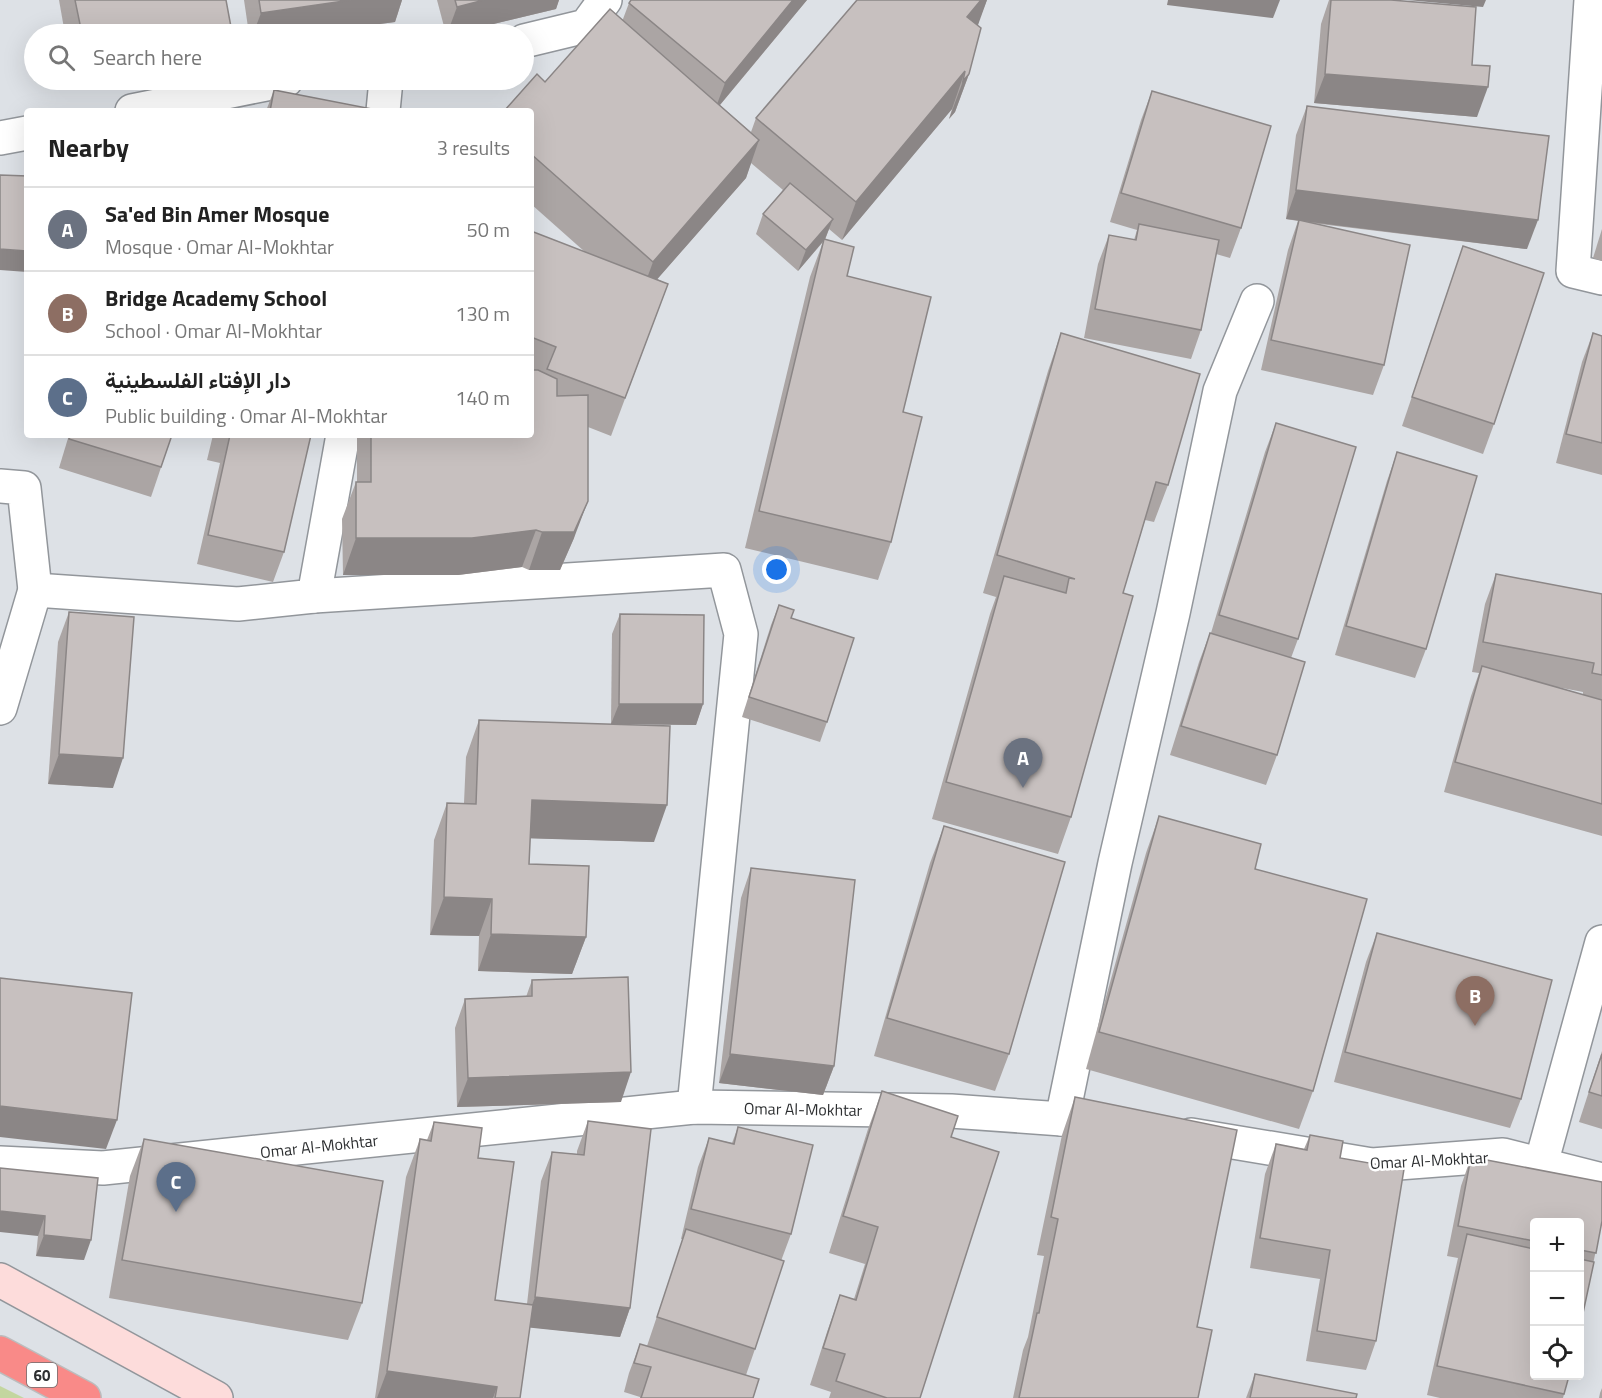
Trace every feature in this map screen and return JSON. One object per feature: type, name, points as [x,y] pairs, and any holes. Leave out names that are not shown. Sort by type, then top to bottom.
[{"type":"highway","name":"60","points":[[0,1353],[84,1398]]},
{"type":"street","points":[[534,39],[586,26],[605,0]]},
{"type":"street","points":[[1588,275],[1591,0]]},
{"type":"street","points":[[147,108],[236,90]]},
{"type":"street","points":[[383,108],[385,90]]},
{"type":"street","points":[[0,138],[24,133]]},
{"type":"street","points":[[1062,1119],[1115,863],[1173,613],[1220,391],[1257,301]]},
{"type":"street","points":[[314,596],[342,438]]},
{"type":"street","points":[[0,486],[24,488],[35,590],[0,708]]},
{"type":"street","points":[[35,590],[238,604],[314,596],[724,570],[741,634],[694,1107]]},
{"type":"street","points":[[1541,1164],[1602,942]]},
{"type":"street","name":"Omar Al-Mokhtar","points":[[0,1163],[103,1168],[694,1107],[951,1111],[1062,1119],[1153,1130],[1372,1165],[1503,1155],[1602,1180]]},
{"type":"street","points":[[0,1280],[216,1398]]},
{"type":"green space","points":[[0,1386],[24,1398],[0,1398]]},
{"type":"building","points":[[75,0],[226,0],[230,24],[80,24]]},
{"type":"building","points":[[259,0],[351,0],[261,13]]},
{"type":"building","points":[[455,0],[484,0],[457,7]]},
{"type":"building","points":[[631,0],[793,0],[725,83],[629,3]]},
{"type":"building","points":[[857,0],[981,0],[967,17],[981,28],[969,74],[963,81],[965,71],[856,202],[756,118]]},
{"type":"building","points":[[1331,0],[1391,0],[1476,7],[1472,65],[1490,66],[1488,87],[1325,74]]},
{"type":"building","points":[[610,9],[759,140],[653,262],[534,157],[534,108],[507,108],[523,90],[534,90],[534,77],[537,74],[545,82]]},
{"type":"building","points":[[274,90],[367,108],[271,108]]},
{"type":"building","points":[[1152,91],[1271,126],[1241,228],[1121,193]]},
{"type":"building","points":[[1307,106],[1549,136],[1538,220],[1296,190]]},
{"type":"building","points":[[0,175],[24,176],[24,251],[0,249]]},
{"type":"building","points":[[790,183],[833,219],[806,250],[763,214]]},
{"type":"building","points":[[1299,220],[1410,245],[1384,365],[1271,340]]},
{"type":"building","points":[[1139,224],[1219,240],[1201,330],[1095,309],[1109,235],[1136,240]]},
{"type":"building","points":[[534,232],[668,284],[625,398],[547,369],[556,347],[534,338]]},
{"type":"building","points":[[824,239],[854,247],[847,276],[931,297],[903,412],[922,417],[891,542],[759,511]]},
{"type":"building","points":[[1463,246],[1544,273],[1494,424],[1412,397]]},
{"type":"building","points":[[1061,333],[1200,374],[1168,485],[1156,482],[1123,593],[1133,596],[1071,817],[946,782],[1004,576],[1066,593],[1069,578],[1075,579],[997,555]]},
{"type":"building","points":[[1593,333],[1602,336],[1602,443],[1566,434]]},
{"type":"building","points":[[534,370],[557,379],[557,396],[588,395],[588,501],[574,532],[536,530],[472,538],[356,538],[356,482],[371,482],[371,438],[534,438]]},
{"type":"building","points":[[1276,423],[1356,447],[1298,639],[1219,615]]},
{"type":"building","points":[[69,438],[171,438],[161,467]]},
{"type":"building","points":[[229,438],[310,438],[284,552],[208,535]]},
{"type":"building","points":[[1397,452],[1477,476],[1426,649],[1346,626]]},
{"type":"building","points":[[1496,574],[1602,594],[1602,675],[1592,673],[1594,663],[1483,642]]},
{"type":"building","points":[[779,605],[794,610],[791,618],[854,638],[827,722],[749,697]]},
{"type":"building","points":[[69,612],[134,617],[123,758],[59,754]]},
{"type":"building","points":[[620,614],[704,615],[703,704],[619,704]]},
{"type":"building","points":[[1210,633],[1305,662],[1277,755],[1181,726]]},
{"type":"building","points":[[1482,666],[1602,700],[1602,804],[1455,762]]},
{"type":"building","points":[[479,720],[670,726],[667,805],[532,800],[529,864],[589,866],[586,937],[491,934],[492,899],[444,897],[447,803],[476,804]]},
{"type":"building","points":[[1159,816],[1261,844],[1255,869],[1367,899],[1313,1091],[1099,1032]]},
{"type":"building","points":[[944,826],[1065,862],[1009,1054],[887,1018]]},
{"type":"building","points":[[751,868],[855,880],[834,1066],[730,1054]]},
{"type":"building","points":[[1377,933],[1552,980],[1521,1099],[1345,1052]]},
{"type":"building","points":[[628,977],[631,1072],[468,1078],[465,999],[532,996],[532,980]]},
{"type":"building","points":[[0,978],[132,993],[117,1120],[0,1106]]},
{"type":"building","points":[[1602,1054],[1602,1096],[1589,1092]]},
{"type":"building","points":[[882,1091],[958,1116],[951,1137],[999,1152],[920,1398],[887,1398],[836,1381],[845,1354],[823,1348],[840,1295],[856,1300],[878,1227],[843,1216]]},
{"type":"building","points":[[1075,1097],[1237,1130],[1197,1327],[1212,1330],[1198,1398],[1019,1398],[1058,1219],[1051,1217]]},
{"type":"building","points":[[588,1121],[651,1129],[630,1308],[535,1297],[552,1152],[584,1155]]},
{"type":"building","points":[[434,1122],[482,1128],[478,1158],[514,1162],[495,1300],[533,1305],[520,1398],[495,1398],[497,1387],[387,1371],[420,1139],[431,1141]]},
{"type":"building","points":[[738,1127],[813,1145],[791,1234],[691,1209],[709,1138],[734,1144]]},
{"type":"building","points":[[1310,1135],[1343,1141],[1340,1158],[1404,1169],[1376,1341],[1317,1331],[1330,1250],[1260,1238],[1276,1144],[1307,1150]]},
{"type":"building","points":[[144,1139],[383,1181],[362,1303],[122,1260]]},
{"type":"building","points":[[1471,1157],[1602,1182],[1602,1221],[1596,1253],[1584,1251],[1584,1218],[1530,1218],[1530,1240],[1458,1226]]},
{"type":"building","points":[[0,1168],[98,1178],[91,1240],[44,1235],[45,1216],[0,1211]]},
{"type":"building","points":[[686,1229],[784,1261],[755,1349],[657,1317]]},
{"type":"building","points":[[1467,1234],[1530,1248],[1530,1380],[1568,1380],[1564,1394],[1437,1366]]},
{"type":"building","points":[[1584,1260],[1594,1262],[1584,1308]]},
{"type":"building","points":[[640,1344],[759,1379],[753,1398],[641,1398],[651,1367],[634,1363]]},
{"type":"building","points":[[1255,1374],[1357,1394],[1356,1398],[1250,1398]]},
{"type":"place","name":"Sa'ed Bin Amer Mosque","points":[[1023,788]]},
{"type":"place","name":"Bridge Academy School","points":[[1475,1026]]},
{"type":"place","name":"دار الإفتاء الفلسطينية","points":[[176,1212]]}]
